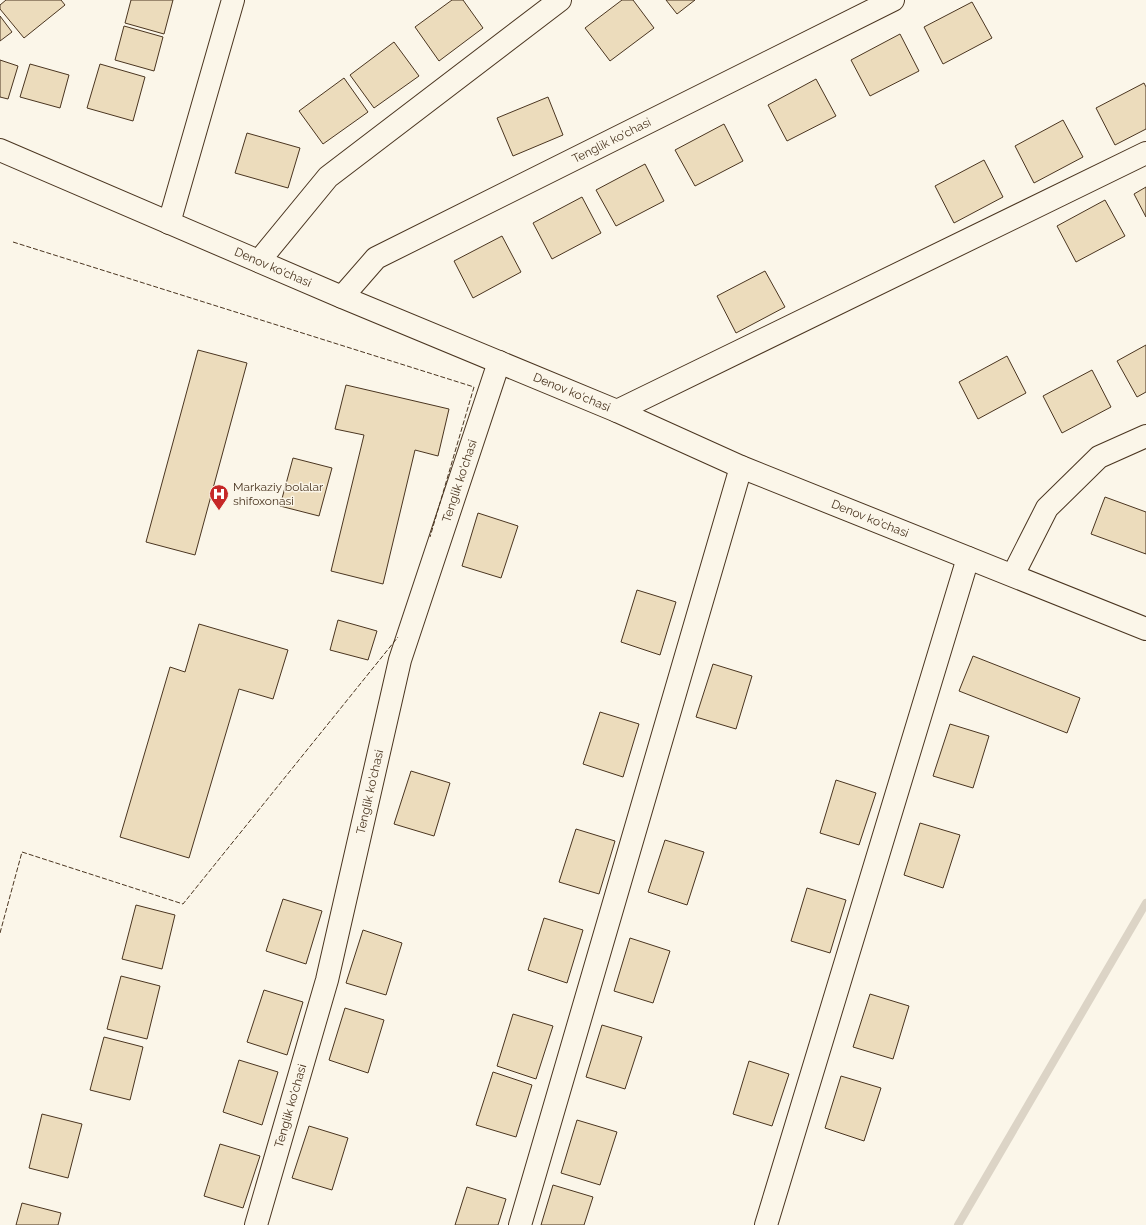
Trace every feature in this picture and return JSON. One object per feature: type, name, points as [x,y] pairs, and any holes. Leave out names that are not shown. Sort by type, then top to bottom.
[{"type":"street","points":[[169,223],[233,0]]},
{"type":"street","points":[[259,262],[328,178],[560,0]]},
{"type":"street","name":"Tenglik ko'chasi","points":[[342,297],[376,258],[893,0]]},
{"type":"street","name":"Denov ko'chasi","points":[[0,150],[259,262],[616,411],[741,467],[1146,629]]},
{"type":"street","points":[[616,411],[1146,153]]},
{"type":"street","name":"Tenglik ko'chasi","points":[[256,1225],[327,980],[400,660],[499,362]]},
{"type":"street","points":[[1013,575],[1047,508],[1099,457],[1146,436]]},
{"type":"street","points":[[520,1225],[741,467]]},
{"type":"street","points":[[766,1225],[968,558]]},
{"type":"building","points":[[6,0],[61,0],[65,5],[24,38],[0,9],[0,5]]},
{"type":"building","points":[[131,0],[173,0],[164,34],[125,23]]},
{"type":"building","points":[[452,0],[463,0],[483,28],[439,61],[415,27]]},
{"type":"building","points":[[622,0],[633,0],[654,28],[610,61],[585,28]]},
{"type":"building","points":[[666,0],[695,0],[677,14]]},
{"type":"building","points":[[972,2],[992,38],[943,64],[924,27]]},
{"type":"building","points":[[0,16],[12,32],[0,41]]},
{"type":"building","points":[[124,26],[163,37],[154,71],[115,60]]},
{"type":"building","points":[[900,34],[919,71],[870,96],[851,60]]},
{"type":"building","points":[[394,42],[419,76],[374,108],[350,75]]},
{"type":"building","points":[[0,60],[18,66],[8,99],[0,97]]},
{"type":"building","points":[[30,64],[69,75],[60,108],[20,97]]},
{"type":"building","points":[[100,64],[145,77],[133,121],[87,108]]},
{"type":"building","points":[[344,78],[368,112],[323,144],[299,111]]},
{"type":"building","points":[[816,79],[836,116],[787,141],[768,105]]},
{"type":"building","points":[[1144,83],[1146,87],[1146,129],[1115,145],[1096,108]]},
{"type":"building","points":[[548,97],[563,135],[513,156],[497,118]]},
{"type":"building","points":[[1063,120],[1083,157],[1034,183],[1015,146]]},
{"type":"building","points":[[724,124],[743,161],[695,186],[675,150]]},
{"type":"building","points":[[247,133],[300,148],[288,188],[235,173]]},
{"type":"building","points":[[984,160],[1003,197],[954,223],[935,186]]},
{"type":"building","points":[[645,164],[664,201],[616,226],[596,190]]},
{"type":"building","points":[[1146,187],[1146,217],[1134,194]]},
{"type":"building","points":[[582,197],[601,233],[552,259],[533,223]]},
{"type":"building","points":[[1105,200],[1125,236],[1076,262],[1057,226]]},
{"type":"building","points":[[502,236],[521,272],[473,298],[454,261]]},
{"type":"building","points":[[765,271],[785,307],[736,333],[717,296]]},
{"type":"building","points":[[1146,345],[1146,392],[1137,397],[1117,361]]},
{"type":"building","points":[[198,350],[247,363],[195,555],[146,542]]},
{"type":"building","points":[[1007,356],[1026,393],[978,419],[959,382]]},
{"type":"building","points":[[1092,370],[1111,407],[1062,433],[1043,396]]},
{"type":"building","points":[[346,385],[449,409],[438,456],[415,450],[383,584],[331,571],[364,435],[335,429]]},
{"type":"building","points":[[293,458],[332,468],[319,516],[280,506]]},
{"type":"building","points":[[1105,497],[1146,512],[1146,554],[1091,534]]},
{"type":"building","points":[[478,513],[518,526],[501,578],[462,566]]},
{"type":"building","points":[[637,590],[676,602],[660,655],[621,642]]},
{"type":"building","points":[[338,620],[377,631],[368,660],[330,650]]},
{"type":"building","points":[[199,624],[288,650],[273,699],[239,689],[189,858],[120,837],[170,667],[185,672]]},
{"type":"building","points":[[973,656],[1080,698],[1067,733],[959,691]]},
{"type":"building","points":[[713,664],[752,676],[736,729],[696,717]]},
{"type":"building","points":[[600,712],[639,724],[623,777],[583,764]]},
{"type":"building","points":[[950,724],[989,736],[973,788],[933,776]]},
{"type":"building","points":[[411,771],[450,783],[434,836],[394,824]]},
{"type":"building","points":[[836,780],[876,793],[859,845],[820,833]]},
{"type":"building","points":[[920,823],[960,835],[943,888],[904,875]]},
{"type":"building","points":[[576,829],[615,841],[599,894],[559,882]]},
{"type":"building","points":[[665,840],[704,852],[687,905],[648,892]]},
{"type":"building","points":[[807,888],[846,900],[830,953],[791,941]]},
{"type":"building","points":[[283,899],[322,911],[306,964],[266,951]]},
{"type":"building","points":[[136,905],[175,915],[162,969],[122,959]]},
{"type":"building","points":[[544,918],[583,930],[567,983],[528,970]]},
{"type":"building","points":[[363,930],[402,943],[386,995],[346,983]]},
{"type":"building","points":[[630,938],[670,951],[653,1003],[614,991]]},
{"type":"building","points":[[121,976],[160,986],[147,1039],[107,1029]]},
{"type":"building","points":[[264,990],[303,1002],[287,1055],[247,1042]]},
{"type":"building","points":[[870,994],[909,1006],[893,1059],[853,1047]]},
{"type":"building","points":[[345,1008],[384,1020],[368,1073],[329,1060]]},
{"type":"building","points":[[513,1014],[553,1026],[536,1079],[497,1066]]},
{"type":"building","points":[[602,1025],[642,1037],[625,1089],[586,1077]]},
{"type":"building","points":[[104,1037],[143,1047],[130,1100],[90,1090]]},
{"type":"building","points":[[239,1060],[278,1072],[262,1125],[223,1112]]},
{"type":"building","points":[[749,1061],[789,1074],[772,1126],[733,1114]]},
{"type":"building","points":[[493,1072],[532,1085],[516,1137],[476,1125]]},
{"type":"building","points":[[841,1076],[881,1088],[864,1141],[825,1128]]},
{"type":"building","points":[[42,1114],[82,1124],[68,1178],[29,1168]]},
{"type":"building","points":[[577,1120],[617,1132],[600,1185],[561,1173]]},
{"type":"building","points":[[309,1126],[348,1138],[332,1190],[292,1178]]},
{"type":"building","points":[[220,1144],[260,1156],[243,1208],[204,1196]]},
{"type":"building","points":[[553,1185],[593,1197],[584,1225],[541,1225]]},
{"type":"building","points":[[467,1187],[506,1199],[498,1225],[455,1225]]},
{"type":"building","points":[[22,1203],[61,1213],[58,1225],[16,1225]]},
{"type":"waterway","points":[[958,1225],[1146,903]]},
{"type":"fence","points":[[13,242],[474,387],[430,537]]},
{"type":"fence","points":[[0,933],[22,852],[183,904],[398,637]]},
{"type":"place","name":"Markaziy bolalar shifoxonasi","points":[[219,511]]}]
